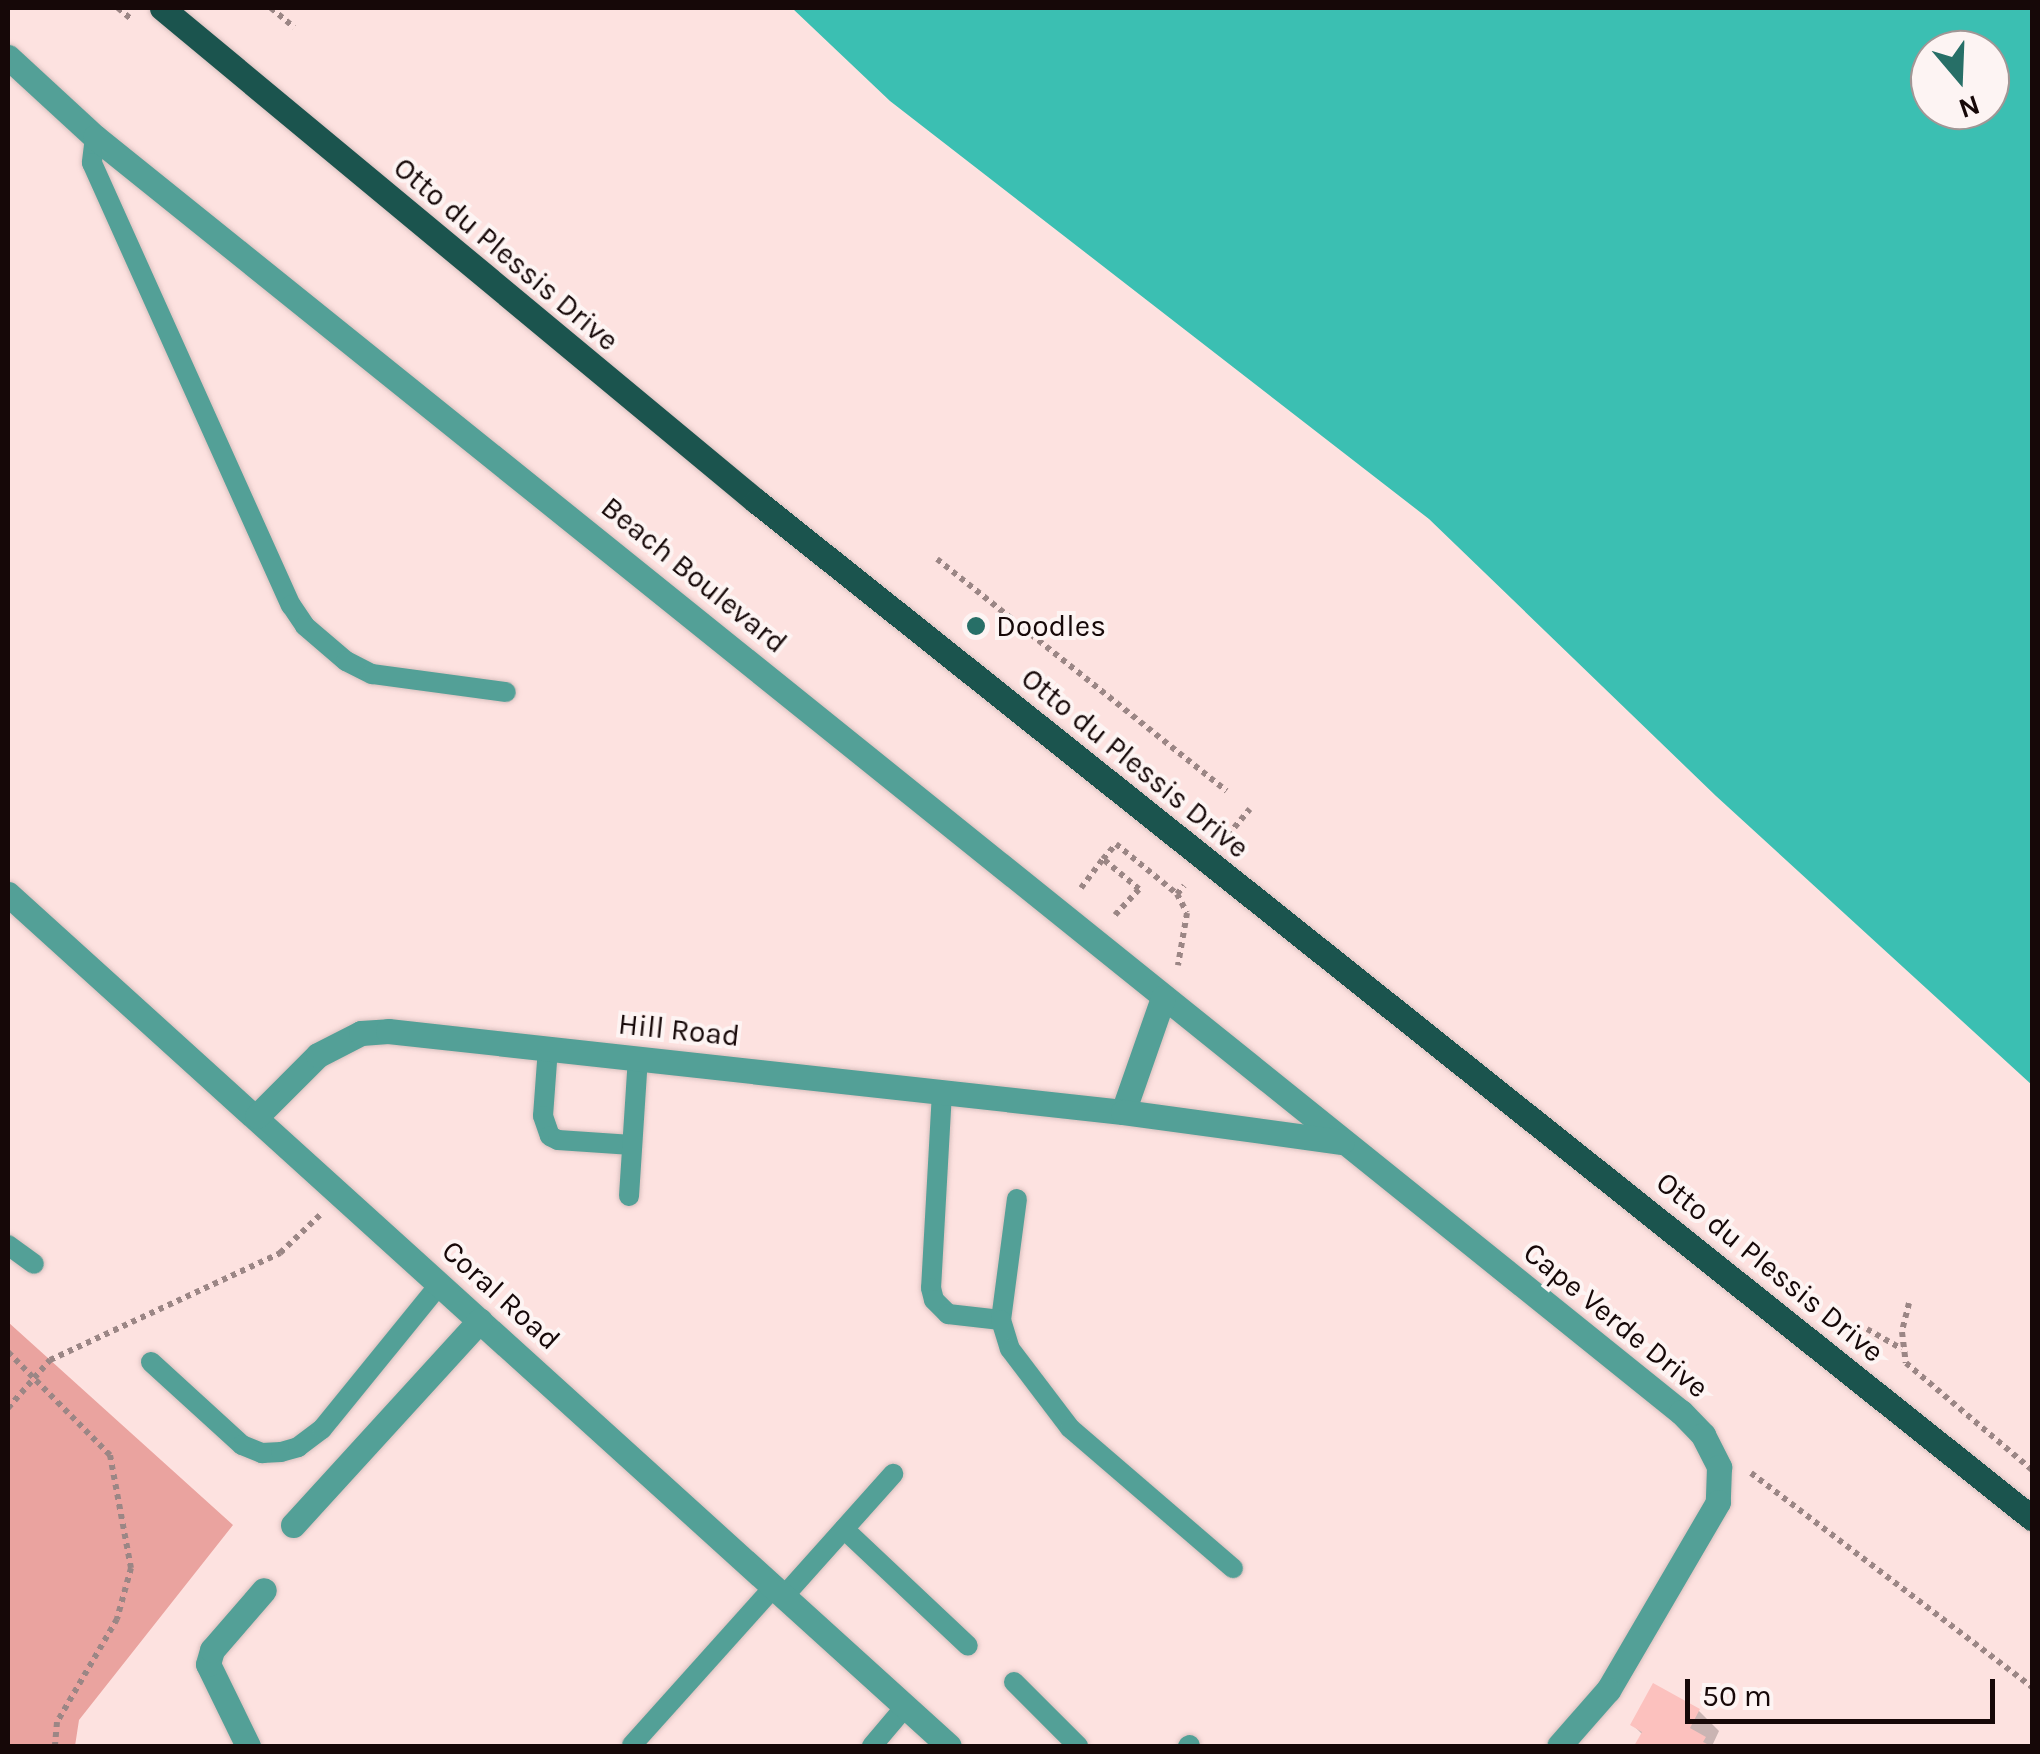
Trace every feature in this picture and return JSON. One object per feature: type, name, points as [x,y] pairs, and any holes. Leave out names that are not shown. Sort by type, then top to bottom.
[{"type":"main road","name":"Otto du Plessis Drive","points":[[162,8],[756,501],[2032,1518]]},
{"type":"street","name":"Beach Boulevard","points":[[8,57],[96,137],[1342,1142]]},
{"type":"street","name":"Coral Road","points":[[8,894],[949,1746]]},
{"type":"street","points":[[1123,1112],[1163,998]]},
{"type":"street","name":"Hill Road","points":[[257,1116],[318,1055],[361,1033],[388,1031],[1123,1112],[1342,1142]]},
{"type":"street","name":"Cape Verde Drive","points":[[1342,1142],[1681,1412],[1703,1435],[1719,1467],[1718,1502],[1709,1520],[1608,1690],[1559,1746]]},
{"type":"street","points":[[293,1526],[480,1320]]},
{"type":"street","points":[[248,1746],[208,1664],[212,1650],[264,1590]]},
{"type":"lane","points":[[96,137],[92,164],[291,604],[305,626],[346,662],[372,674],[506,692]]},
{"type":"lane","points":[[548,1048],[543,1116],[550,1136],[558,1140],[632,1146]]},
{"type":"lane","points":[[629,1196],[638,1058]]},
{"type":"lane","points":[[942,1092],[931,1288],[934,1300],[958,1318],[1001,1320]]},
{"type":"lane","points":[[1017,1199],[1001,1320],[1010,1349],[1070,1428],[1232,1568]]},
{"type":"lane","points":[[8,1245],[34,1264]]},
{"type":"lane","points":[[151,1362],[242,1445],[262,1452],[280,1452],[298,1446],[322,1429],[440,1284]]},
{"type":"lane","points":[[632,1745],[893,1474]]},
{"type":"lane","points":[[844,1528],[968,1646]]},
{"type":"lane","points":[[1014,1682],[1078,1746]]},
{"type":"lane","points":[[872,1746],[905,1707]]},
{"type":"path","points":[[271,8],[294,27]]},
{"type":"path","points":[[937,559],[1227,791]]},
{"type":"path","points":[[1227,836],[1250,809]]},
{"type":"path","points":[[1081,888],[1116,844],[1177,894],[1186,913],[1184,941],[1163,998]]},
{"type":"path","points":[[1103,859],[1139,888],[1116,916],[1104,906]]},
{"type":"path","points":[[1070,879],[1093,897]]},
{"type":"path","points":[[1177,894],[1184,886]]},
{"type":"path","points":[[8,1408],[50,1360],[280,1254],[342,1194]]},
{"type":"path","points":[[1902,1349],[1909,1303]]},
{"type":"path","points":[[1866,1329],[1902,1349],[1917,1376],[2032,1470]]},
{"type":"path","points":[[8,1352],[110,1455],[130,1568],[117,1619],[56,1722],[55,1746]]},
{"type":"path","points":[[1751,1473],[2032,1687]]},
{"type":"shaded area","points":[[8,1322],[233,1525],[79,1720],[75,1746],[8,1746]]},
{"type":"water","points":[[792,8],[2032,8],[2032,1085],[1716,796],[1429,519],[890,101]]},
{"type":"building","points":[[1653,1683],[1700,1709],[1690,1728],[1706,1737],[1703,1742],[1711,1746],[1634,1746],[1642,1732],[1630,1725]]},
{"type":"place","name":"Doodles","points":[[976,626]]}]
